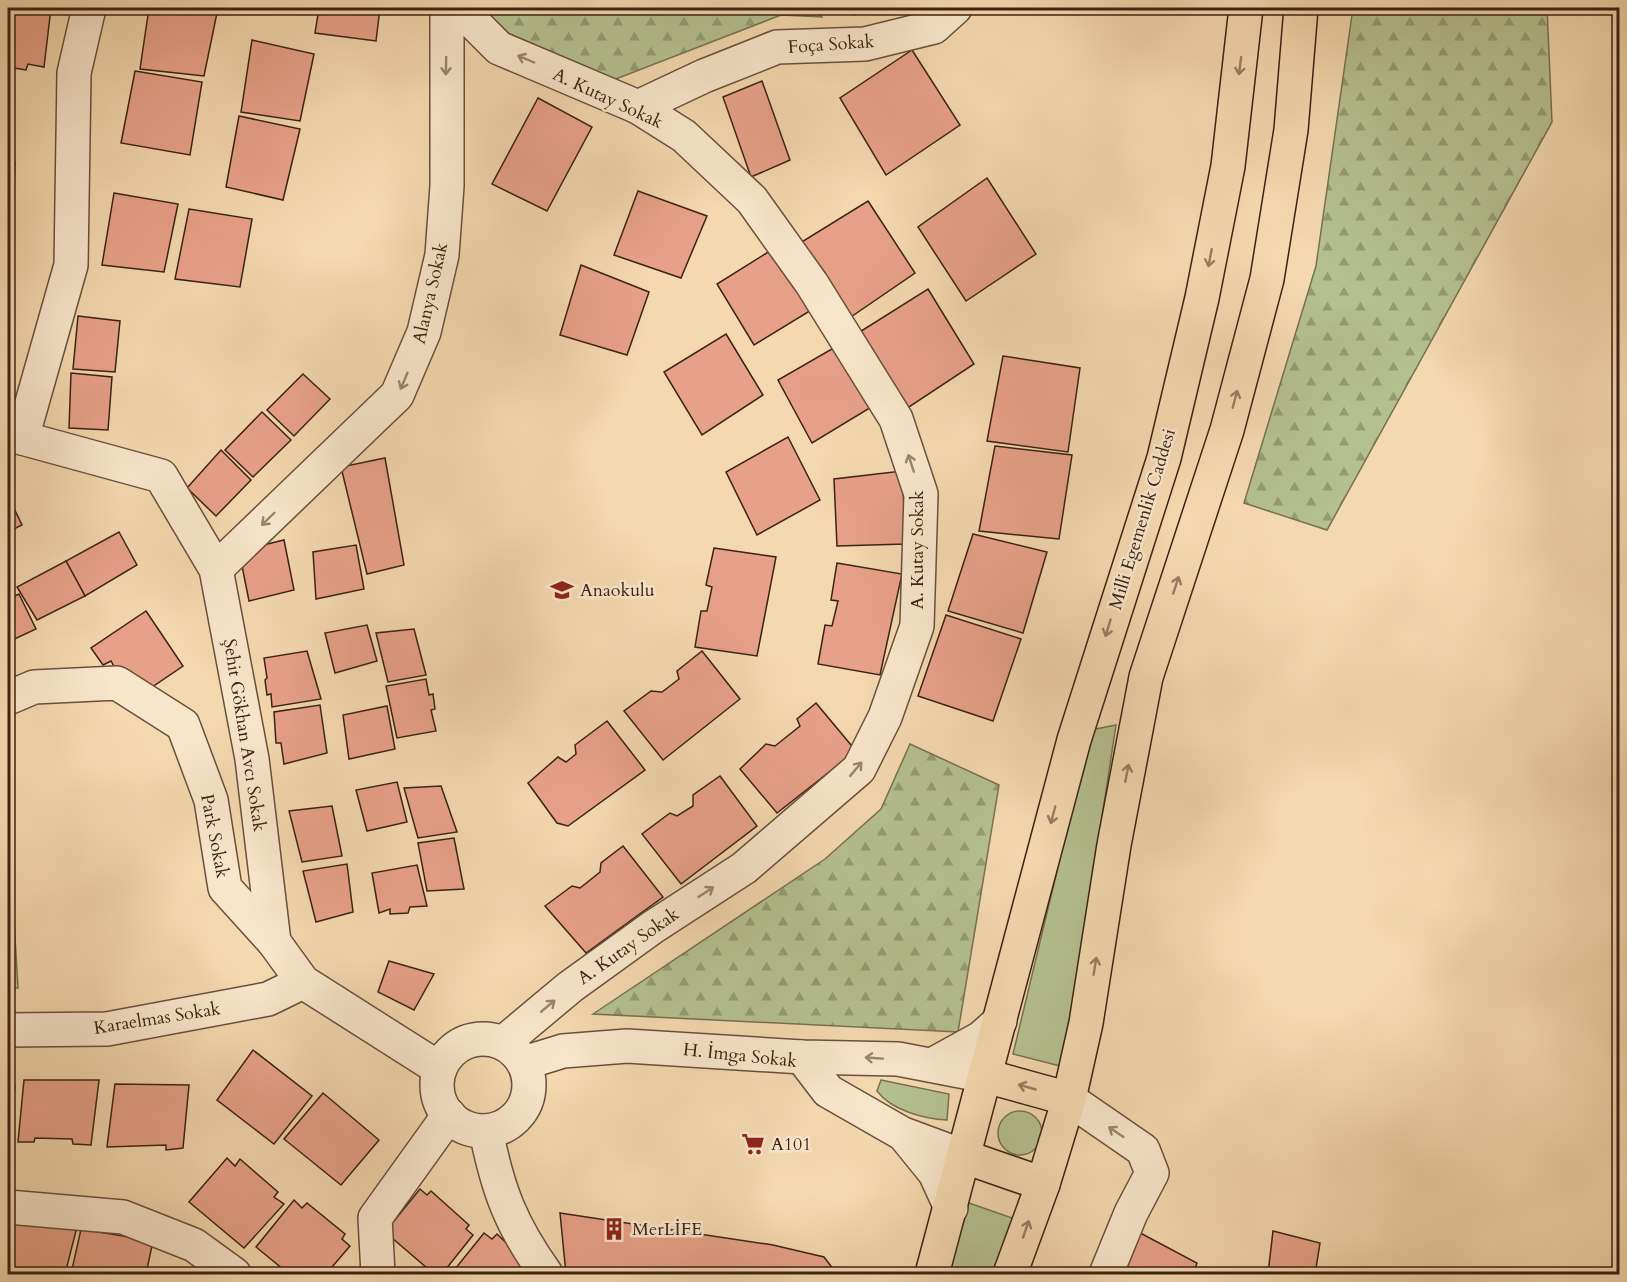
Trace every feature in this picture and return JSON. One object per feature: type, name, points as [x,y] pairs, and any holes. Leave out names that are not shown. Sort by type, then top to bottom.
[{"type":"highway","name":"Milli Egemenlik Caddesi","points":[[964,1157],[1074,741],[1164,458],[1202,298],[1228,166],[1246,8]]},
{"type":"highway","points":[[1010,1275],[1043,1184],[1069,1100],[1086,1023],[1114,845],[1146,677],[1227,430],[1268,279],[1291,130],[1301,8]]},
{"type":"highway","points":[[986,1076],[1069,1100]]},
{"type":"highway","points":[[932,1275],[964,1157],[1043,1184]]},
{"type":"street","points":[[15,443],[71,265],[74,73],[89,8]]},
{"type":"street","name":"Alanya Sokak","points":[[216,569],[398,395],[424,332],[442,255],[447,186],[447,8]]},
{"type":"street","name":"A. Kutay Sokak","points":[[459,8],[499,48],[638,107],[684,136],[752,200],[812,284],[896,419],[921,494],[917,626],[885,717],[859,769],[744,868],[653,927],[579,981],[514,1053]]},
{"type":"street","name":"Foça Sokak","points":[[638,107],[704,76],[777,47],[865,44],[934,27],[956,8]]},
{"type":"street","name":"Şehit Gökhan Avcı Sokak","points":[[15,443],[161,476],[216,569],[252,759],[274,942],[303,982],[440,1069]]},
{"type":"street","name":"Park Sokak","points":[[8,698],[34,687],[117,683],[183,725],[211,800],[225,888],[274,942]]},
{"type":"street","name":"Karaelmas Sokak","points":[[8,1030],[107,1029],[268,999],[303,982]]},
{"type":"street","points":[[932,1065],[981,1038],[1000,1021]]},
{"type":"street","name":"H. İmga Sokak","points":[[440,1069],[447,1056],[466,1043],[488,1039],[514,1053],[627,1046],[802,1057],[828,1091],[903,1134],[964,1157]]},
{"type":"street","points":[[440,1069],[437,1084],[439,1099],[457,1123],[471,1130],[486,1131],[501,1128],[514,1120],[524,1108],[529,1094],[529,1078],[514,1053]]},
{"type":"street","points":[[802,1057],[866,1057],[932,1065],[986,1076]]},
{"type":"street","points":[[1069,1100],[1143,1150],[1152,1173],[1131,1213],[1106,1275]]},
{"type":"street","points":[[378,1275],[375,1218],[449,1115]]},
{"type":"street","points":[[486,1131],[496,1180],[521,1239],[546,1275]]},
{"type":"street","points":[[903,1134],[935,1173],[951,1208]]},
{"type":"street","points":[[8,1207],[123,1217],[194,1245],[234,1275]]},
{"type":"green space","points":[[481,8],[815,8],[822,17],[781,15],[603,84],[500,38]]},
{"type":"green space","points":[[1353,8],[1547,8],[1552,122],[1327,530],[1244,503],[1316,266]]},
{"type":"green space","points":[[1116,725],[1064,1067],[1013,1054],[1091,730]]},
{"type":"green space","points":[[910,744],[999,785],[958,1032],[593,1014],[825,859],[881,809]]},
{"type":"green space","points":[[8,920],[14,920],[18,988],[8,988]]},
{"type":"green space","points":[[881,1080],[949,1094],[947,1120],[928,1118],[899,1108],[883,1098],[877,1091]]},
{"type":"green space","points":[[1020,1111],[1036,1117],[1042,1133],[1036,1149],[1020,1155],[1004,1149],[998,1133],[1004,1117]]},
{"type":"green space","points":[[969,1203],[1018,1220],[992,1274],[948,1274]]},
{"type":"building","points":[[8,8],[51,8],[44,67],[28,64],[26,70],[8,67]]},
{"type":"building","points":[[149,8],[218,8],[204,76],[140,69]]},
{"type":"building","points":[[319,8],[380,8],[376,41],[315,33]]},
{"type":"building","points":[[849,8],[864,8],[854,15]]},
{"type":"building","points":[[252,40],[314,54],[300,121],[241,112]]},
{"type":"building","points":[[912,50],[960,125],[886,175],[840,98]]},
{"type":"building","points":[[135,71],[202,82],[190,155],[121,143]]},
{"type":"building","points":[[762,81],[790,160],[751,177],[723,97]]},
{"type":"building","points":[[538,98],[592,127],[547,211],[492,184]]},
{"type":"building","points":[[239,116],[300,129],[283,200],[226,187]]},
{"type":"building","points":[[8,147],[12,148],[11,161],[15,162],[14,186],[8,187]]},
{"type":"building","points":[[987,178],[1036,254],[966,301],[918,227]]},
{"type":"building","points":[[638,191],[707,216],[681,278],[614,255]]},
{"type":"building","points":[[114,193],[178,204],[164,272],[102,265]]},
{"type":"building","points":[[868,201],[915,273],[845,321],[800,243]]},
{"type":"building","points":[[189,209],[252,219],[240,287],[175,279]]},
{"type":"building","points":[[8,212],[12,212],[12,235],[8,235]]},
{"type":"building","points":[[778,246],[813,309],[754,345],[717,284]]},
{"type":"building","points":[[581,265],[649,292],[627,355],[560,335]]},
{"type":"building","points":[[928,289],[974,364],[906,409],[858,333]]},
{"type":"building","points":[[78,316],[120,321],[115,372],[73,369]]},
{"type":"building","points":[[726,334],[763,395],[702,435],[664,372]]},
{"type":"building","points":[[837,346],[873,406],[812,443],[778,380]]},
{"type":"building","points":[[1003,356],[1080,368],[1068,452],[987,441]]},
{"type":"building","points":[[71,373],[112,377],[108,430],[69,428]]},
{"type":"building","points":[[303,374],[330,399],[294,436],[267,410]]},
{"type":"building","points":[[262,412],[291,440],[253,477],[225,450]]},
{"type":"building","points":[[788,437],[820,500],[757,535],[726,472]]},
{"type":"building","points":[[995,446],[1072,455],[1059,539],[979,531]]},
{"type":"building","points":[[221,450],[251,480],[216,516],[187,488]]},
{"type":"building","points":[[385,458],[404,565],[367,574],[341,467]]},
{"type":"building","points":[[902,471],[906,544],[837,546],[834,479]]},
{"type":"building","points":[[8,496],[22,525],[8,532]]},
{"type":"building","points":[[119,532],[137,565],[85,596],[66,561]]},
{"type":"building","points":[[973,534],[1047,552],[1023,633],[948,611]]},
{"type":"building","points":[[284,540],[294,590],[249,601],[239,551]]},
{"type":"building","points":[[356,545],[364,589],[316,599],[313,552]]},
{"type":"building","points":[[714,548],[776,557],[757,656],[695,647],[701,611],[707,611],[712,587],[706,585]]},
{"type":"building","points":[[66,561],[85,596],[37,620],[17,587]]},
{"type":"building","points":[[837,563],[902,574],[880,675],[818,664],[825,625],[832,626],[838,601],[831,600]]},
{"type":"building","points":[[19,594],[36,629],[8,642],[8,599]]},
{"type":"building","points":[[146,611],[183,666],[133,700],[111,661],[103,665],[91,648]]},
{"type":"building","points":[[946,615],[1021,639],[993,721],[918,696]]},
{"type":"building","points":[[367,625],[377,661],[335,673],[325,633]]},
{"type":"building","points":[[414,629],[426,675],[388,682],[376,633]]},
{"type":"building","points":[[307,651],[321,699],[272,707],[271,694],[267,695],[264,658]]},
{"type":"building","points":[[702,651],[740,699],[663,760],[624,711],[651,691],[662,692],[679,679],[677,671]]},
{"type":"building","points":[[426,679],[429,695],[433,694],[435,709],[431,710],[436,731],[397,738],[386,686]]},
{"type":"building","points":[[816,703],[856,751],[777,813],[740,769],[766,744],[775,746],[800,726],[797,719]]},
{"type":"building","points":[[320,705],[327,753],[284,764],[281,743],[276,743],[274,712]]},
{"type":"building","points":[[387,706],[395,749],[349,759],[343,715]]},
{"type":"building","points":[[607,721],[645,770],[568,826],[557,823],[528,783],[558,757],[566,762],[576,754],[575,745]]},
{"type":"building","points":[[720,776],[757,826],[681,884],[642,834],[670,813],[677,816],[693,806],[693,795]]},
{"type":"building","points":[[397,782],[407,822],[367,831],[356,790]]},
{"type":"building","points":[[441,786],[457,832],[418,838],[404,788]]},
{"type":"building","points":[[332,806],[342,856],[302,862],[289,811]]},
{"type":"building","points":[[454,838],[464,889],[427,891],[418,843]]},
{"type":"building","points":[[623,846],[663,897],[586,953],[545,906],[572,886],[580,888],[600,872],[601,863]]},
{"type":"building","points":[[347,864],[353,912],[316,922],[303,871]]},
{"type":"building","points":[[417,865],[427,906],[410,907],[408,913],[390,914],[390,909],[379,913],[372,873]]},
{"type":"building","points":[[389,961],[434,974],[414,1010],[378,992]]},
{"type":"building","points":[[253,1050],[312,1096],[274,1144],[217,1100]]},
{"type":"building","points":[[24,1080],[99,1080],[91,1145],[73,1144],[72,1139],[35,1138],[34,1142],[18,1142]]},
{"type":"building","points":[[115,1084],[189,1085],[183,1148],[166,1150],[166,1145],[107,1147]]},
{"type":"building","points":[[8,1085],[15,1086],[9,1148],[8,1148]]},
{"type":"building","points":[[323,1093],[379,1140],[341,1185],[284,1139]]},
{"type":"building","points":[[227,1158],[235,1166],[240,1159],[278,1192],[274,1197],[284,1204],[244,1248],[189,1202]]},
{"type":"building","points":[[420,1189],[427,1195],[431,1191],[469,1225],[466,1229],[473,1235],[442,1274],[434,1274],[385,1232]]},
{"type":"building","points":[[294,1200],[302,1208],[307,1203],[345,1234],[342,1239],[350,1246],[326,1274],[289,1274],[256,1247]]},
{"type":"building","points":[[8,1212],[78,1223],[65,1274],[8,1274]]},
{"type":"building","name":"MerLİFE","points":[[560,1213],[773,1245],[824,1257],[837,1274],[566,1274]]},
{"type":"building","points":[[1112,1218],[1197,1263],[1193,1274],[1093,1274]]},
{"type":"building","points":[[81,1229],[153,1241],[146,1274],[71,1274]]},
{"type":"building","points":[[1273,1231],[1320,1243],[1315,1274],[1268,1274]]},
{"type":"building","points":[[484,1233],[492,1239],[497,1234],[539,1274],[451,1274]]},
{"type":"place","name":"Anaokulu","points":[[562,590]]},
{"type":"place","name":"A101","points":[[753,1144]]},
{"type":"place","name":"MerLİFE","points":[[614,1229]]}]
